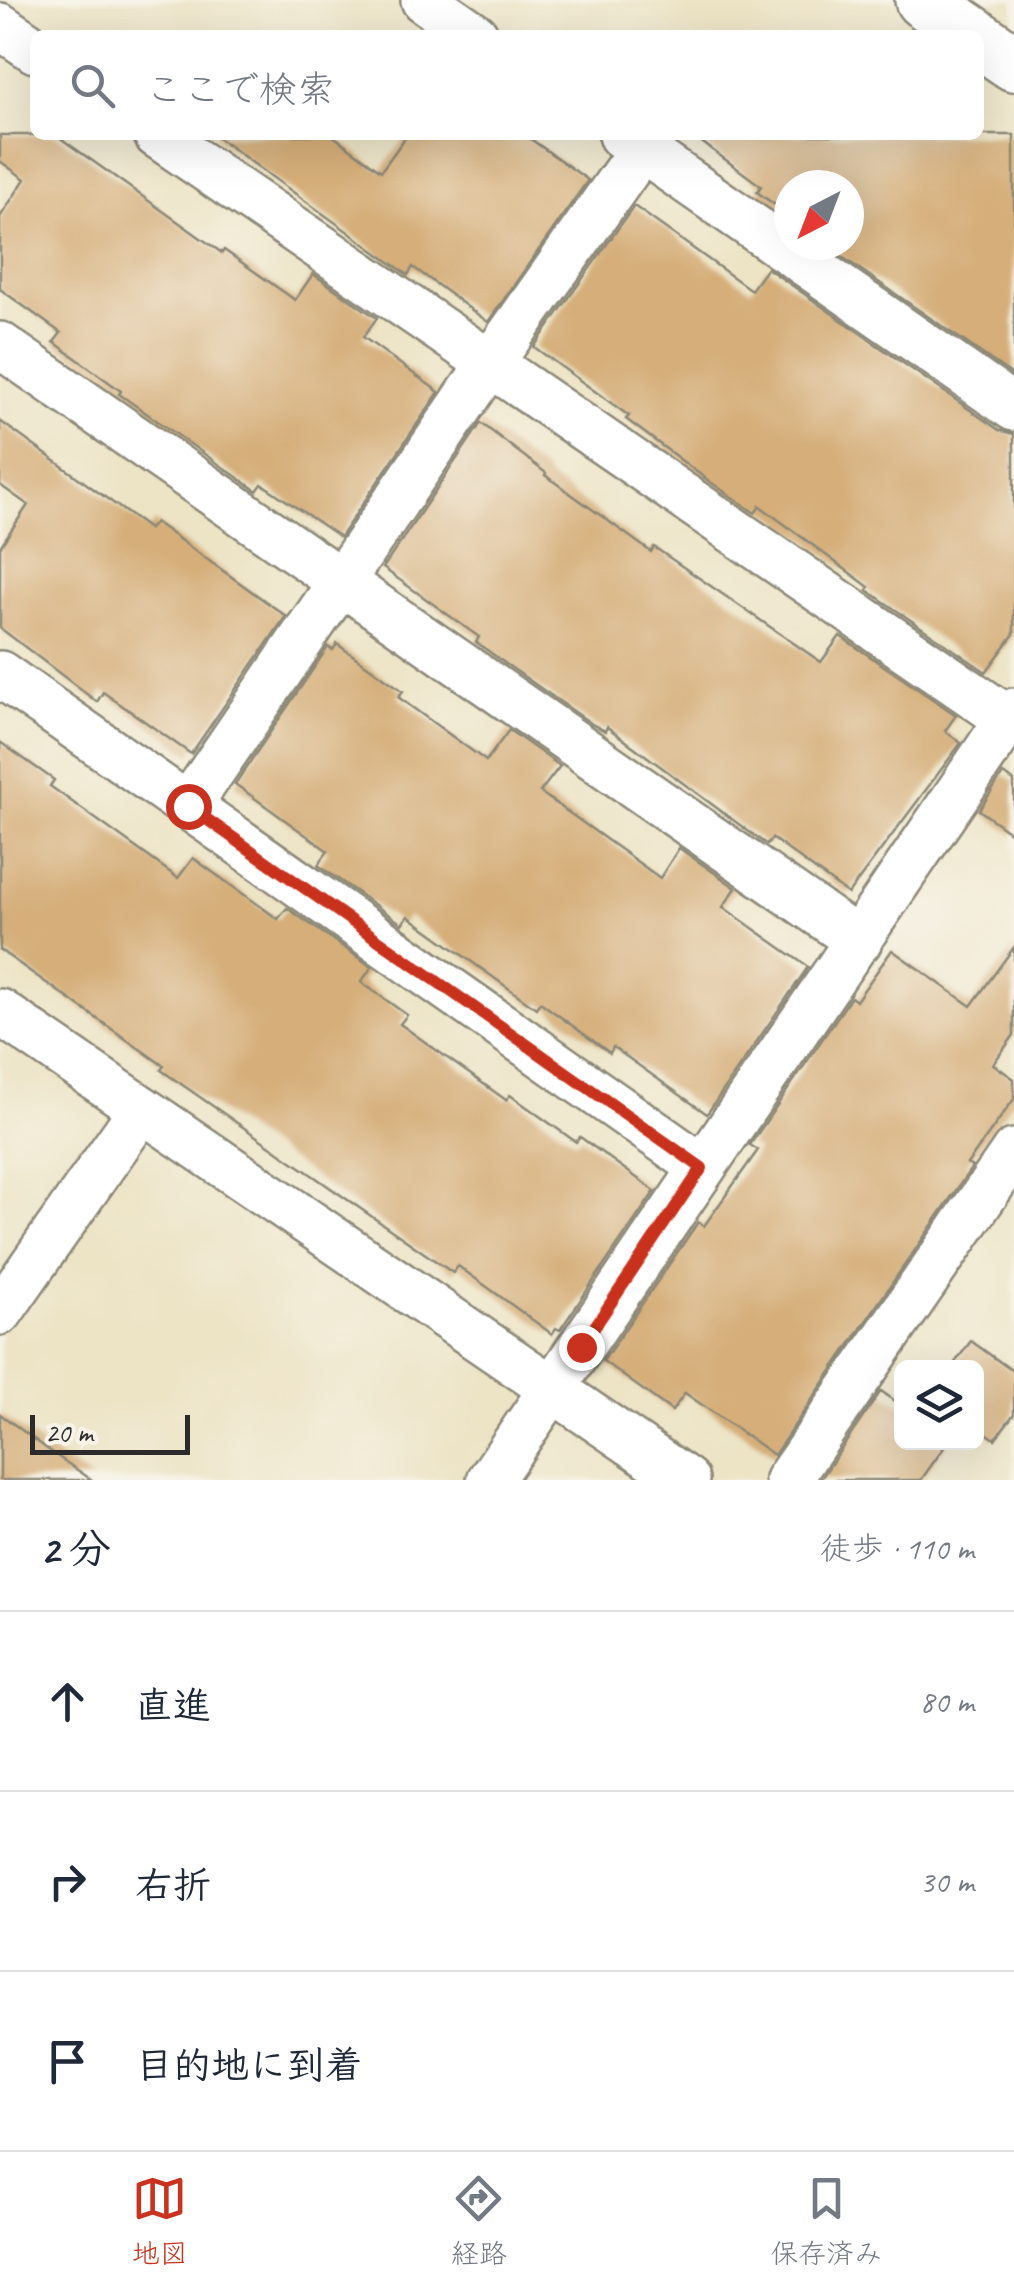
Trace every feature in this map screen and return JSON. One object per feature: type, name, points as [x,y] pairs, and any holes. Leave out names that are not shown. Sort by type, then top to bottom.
[{"type":"street","points":[[424,0],[468,30]]},
{"type":"street","points":[[922,0],[966,30]]},
{"type":"street","points":[[0,26],[30,47]]},
{"type":"street","points":[[984,42],[1014,62]]},
{"type":"street","points":[[164,140],[488,364],[1011,715],[490,1480]]},
{"type":"street","points":[[188,806],[488,364],[632,142],[1014,408]]},
{"type":"street","points":[[0,344],[859,941]]},
{"type":"street","points":[[0,674],[702,1168]]},
{"type":"street","points":[[0,1012],[686,1480]]},
{"type":"street","points":[[0,1312],[142,1109]]},
{"type":"street","points":[[788,1480],[1014,1152]]},
{"type":"building","points":[[0,135],[63,140],[295,300],[313,274],[377,318],[363,337],[439,392],[340,537],[262,484],[257,491],[119,394],[121,391],[54,342],[61,333],[0,289],[0,217],[25,179],[0,161]]},
{"type":"building","points":[[984,135],[1014,135],[1014,376],[847,260],[864,260],[864,170],[774,170],[774,204],[757,192],[761,186],[699,140],[984,140]]},
{"type":"building","points":[[221,140],[339,140],[381,171],[403,140],[532,140],[588,180],[488,322],[413,267],[408,275]]},
{"type":"building","points":[[634,206],[751,290],[767,268],[999,430],[1014,434],[1014,634],[986,672],[867,590],[869,587],[760,506],[755,513],[709,481],[534,347]]},
{"type":"building","points":[[0,421],[149,529],[155,522],[286,616],[191,754],[103,692],[97,702],[0,628],[0,547],[28,505],[0,485]]},
{"type":"building","points":[[481,423],[651,552],[654,547],[821,662],[840,636],[956,715],[945,731],[961,743],[848,894],[772,838],[767,845],[607,727],[605,731],[592,724],[506,664],[476,642],[479,637],[383,568]]},
{"type":"building","points":[[337,644],[403,691],[398,697],[486,761],[509,730],[560,766],[540,792],[660,878],[679,848],[736,888],[723,907],[808,967],[707,1114],[613,1047],[610,1053],[540,1002],[536,1008],[408,916],[402,924],[318,865],[328,851],[235,784],[328,647],[333,650]]},
{"type":"building","points":[[0,742],[54,780],[50,786],[178,878],[193,858],[278,919],[287,908],[372,967],[361,982],[407,1015],[400,1024],[506,1100],[510,1095],[576,1142],[580,1137],[655,1191],[560,1330],[556,1328],[552,1334],[458,1266],[453,1273],[161,1070],[164,1066],[0,950]]},
{"type":"building","points":[[1003,774],[1014,781],[1014,835],[979,810]]},
{"type":"building","points":[[1014,947],[1014,1035],[993,1064],[1014,1079],[1014,1099],[967,1164],[972,1167],[774,1455],[685,1393],[672,1411],[603,1361],[698,1222],[704,1226],[758,1150],[750,1145],[851,997],[856,1001],[892,950],[971,1006]]},
{"type":"building","points":[[971,1341],[1014,1372],[1014,1414],[995,1439],[984,1431],[984,1360],[957,1360]]},
{"type":"building","points":[[881,1391],[894,1400],[894,1450],[942,1450],[921,1480],[820,1480]]},
{"type":"building","points":[[0,1414],[54,1454],[92,1480],[0,1480]]},
{"type":"route","points":[[188,806],[702,1168],[581,1347]]}]
